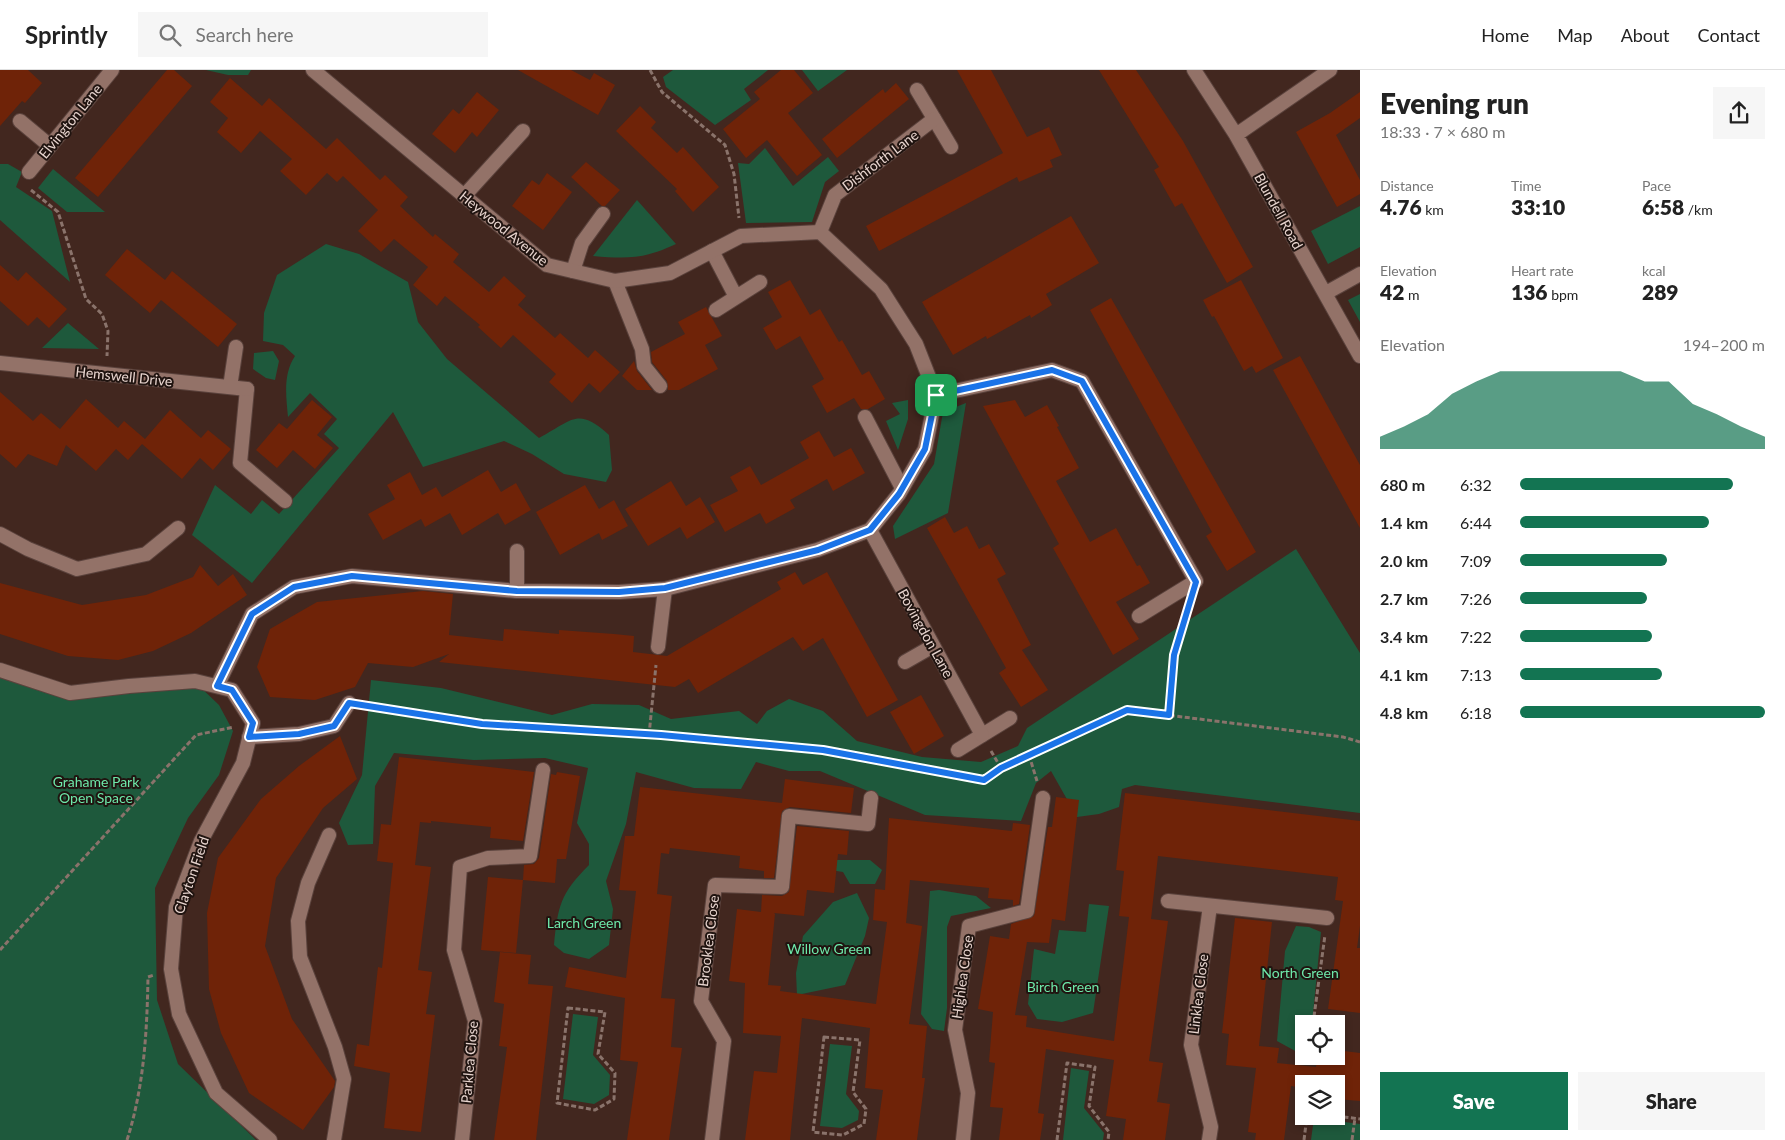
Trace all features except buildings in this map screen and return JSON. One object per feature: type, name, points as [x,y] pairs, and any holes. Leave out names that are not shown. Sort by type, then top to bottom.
[{"type":"street","name":"Elvington Lane","points":[[29,172],[112,70]]},
{"type":"street","name":"Heywood Avenue","points":[[314,70],[547,265],[615,281],[670,273],[741,236],[820,232]]},
{"type":"street","name":"Blundell Road","points":[[1194,70],[1236,135],[1360,356]]},
{"type":"street","points":[[1236,135],[1330,70]]},
{"type":"street","points":[[917,90],[951,147]]},
{"type":"street","name":"Dishforth Lane","points":[[820,232],[835,195],[934,119]]},
{"type":"street","points":[[20,121],[50,146]]},
{"type":"street","points":[[464,196],[523,131]]},
{"type":"street","points":[[573,271],[582,243],[603,214]]},
{"type":"street","points":[[217,686],[252,614],[294,587],[352,576],[517,591],[619,592],[665,588],[818,550],[870,530],[902,488],[925,449],[936,395],[916,344],[881,289],[820,232]]},
{"type":"street","points":[[712,251],[736,297]]},
{"type":"street","points":[[1326,293],[1360,274]]},
{"type":"street","points":[[615,281],[642,349],[644,366],[660,386]]},
{"type":"street","points":[[716,310],[760,282]]},
{"type":"street","points":[[230,387],[236,347]]},
{"type":"street","name":"Hemswell Drive","points":[[0,363],[247,389],[240,462],[285,501]]},
{"type":"street","points":[[936,395],[1052,370],[1082,381],[1196,582],[1139,616]]},
{"type":"street","points":[[865,417],[902,488]]},
{"type":"street","points":[[0,534],[28,549],[77,569],[146,554],[178,528]]},
{"type":"street","name":"Bovingdon Lane","points":[[870,530],[982,735]]},
{"type":"street","points":[[517,551],[517,591]]},
{"type":"street","points":[[658,647],[665,588]]},
{"type":"street","points":[[905,662],[933,646]]},
{"type":"street","points":[[0,670],[70,694],[129,686],[195,681],[232,690],[253,723]]},
{"type":"street","points":[[249,737],[299,734],[334,726],[349,703]]},
{"type":"street","points":[[958,750],[1010,718]]},
{"type":"street","name":"Clayton Field","points":[[253,723],[243,763],[201,841],[176,907],[171,969],[179,1014],[216,1093],[270,1140]]},
{"type":"street","name":"Parklea Close","points":[[462,1140],[475,1021],[454,950],[460,867],[488,858],[530,856],[543,770]]},
{"type":"street","name":"Brooklea Close","points":[[712,1140],[724,1041],[701,1001],[715,885],[782,887],[789,816],[868,824],[871,798]]},
{"type":"street","name":"Highlea Close","points":[[963,1140],[968,1092],[955,1030],[969,926],[1027,911],[1043,798]]},
{"type":"street","points":[[329,836],[308,883],[298,921],[300,957],[344,1079],[334,1140]]},
{"type":"street","points":[[1168,901],[1327,918]]},
{"type":"street","name":"Linklea Close","points":[[1209,1140],[1211,1127],[1191,1045],[1210,906]]},
{"type":"path","points":[[650,70],[662,92],[725,145],[734,174],[741,236]]},
{"type":"path","points":[[29,172],[23,184],[58,212],[86,299],[102,314],[108,331],[106,374]]},
{"type":"path","points":[[1169,715],[1174,655],[1196,582]]},
{"type":"path","points":[[649,734],[658,647]]},
{"type":"path","points":[[349,703],[482,724],[649,734],[823,750],[984,780],[1001,768],[1127,710],[1343,737],[1360,742]]},
{"type":"path","points":[[0,950],[196,735],[253,723]]},
{"type":"path","points":[[1029,755],[1043,798]]},
{"type":"path","points":[[1314,1015],[1327,918]]},
{"type":"path","points":[[127,1140],[133,1123],[147,1043],[148,977],[171,969]]},
{"type":"path","points":[[568,1008],[605,1012],[598,1054],[615,1073],[614,1098],[595,1110],[557,1103],[568,1008]]},
{"type":"path","points":[[824,1037],[860,1040],[853,1092],[866,1109],[864,1124],[843,1135],[813,1132],[824,1037]]},
{"type":"path","points":[[1057,1140],[1067,1063],[1095,1067],[1089,1106],[1109,1132],[1108,1140]]},
{"type":"path","points":[[1345,1117],[1360,1119]]},
{"type":"path","points":[[1352,1140],[1355,1118]]},
{"type":"path","points":[[1304,1140],[1306,1125]]},
{"type":"green space","points":[[206,70],[251,70],[248,75],[228,75]]},
{"type":"green space","points":[[673,70],[768,70],[744,89],[751,100],[715,125],[666,87],[663,77]]},
{"type":"green space","points":[[802,70],[847,70],[818,91]]},
{"type":"green space","points":[[765,148],[793,186],[828,157],[839,171],[825,182],[812,222],[746,223],[738,163],[749,164]]},
{"type":"green space","points":[[0,164],[8,164],[22,172],[16,187],[52,211],[70,282],[0,220]]},
{"type":"green space","points":[[53,169],[105,212],[67,212],[38,188]]},
{"type":"green space","points":[[637,200],[676,244],[654,253],[636,257],[593,256]]},
{"type":"green space","points":[[1360,206],[1360,247],[1328,264],[1311,231]]},
{"type":"green space","points":[[326,244],[359,254],[408,282],[418,322],[447,359],[539,438],[574,419],[589,421],[609,435],[612,470],[606,482],[564,474],[532,454],[504,441],[423,467],[393,412],[252,583],[192,535],[215,485],[251,514],[262,500],[279,514],[339,448],[324,434],[337,419],[310,393],[288,417],[287,378],[295,356],[283,345],[263,341],[264,313],[277,275]]},
{"type":"green space","points":[[1360,294],[1360,322],[1348,300]]},
{"type":"green space","points":[[68,323],[99,349],[42,348]]},
{"type":"green space","points":[[273,351],[279,361],[275,380],[266,378],[253,369],[254,353]]},
{"type":"green space","points":[[908,400],[908,419],[898,450],[886,421],[900,414],[892,403]]},
{"type":"green space","points":[[966,403],[948,513],[895,539],[893,526],[934,464],[943,412]]},
{"type":"green space","name":"Larch Green","points":[[1296,549],[1360,653],[1360,813],[1135,785],[1122,789],[1119,807],[1099,814],[1077,817],[1051,771],[1036,783],[1021,821],[925,815],[820,771],[789,771],[756,762],[741,789],[694,788],[636,772],[626,824],[606,881],[613,909],[609,945],[589,959],[564,953],[554,945],[557,920],[562,901],[572,884],[589,865],[589,844],[577,823],[588,768],[545,758],[474,760],[394,753],[375,786],[373,844],[348,845],[339,823],[362,775],[371,680],[441,688],[552,715],[592,704],[639,705],[671,719],[739,711],[757,724],[767,711],[789,699],[823,711],[857,741],[922,757],[981,762],[1018,746],[1027,728]]},
{"type":"green space","name":"Grahame Park Open Space","points":[[0,670],[72,695],[193,680],[219,705],[233,731],[219,775],[188,818],[155,888],[157,1000],[178,1064],[256,1140],[0,1140]]},
{"type":"green space","points":[[823,860],[870,860],[882,870],[875,884],[850,884],[843,872],[818,868]]},
{"type":"green space","points":[[939,890],[976,896],[991,908],[951,916],[947,927],[947,1008],[944,1031],[932,1029],[921,1014],[930,891]]},
{"type":"green space","name":"Willow Green","points":[[857,893],[869,918],[865,936],[845,985],[797,995],[796,973],[803,936],[833,902]]},
{"type":"green space","name":"Birch Green","points":[[1089,904],[1109,906],[1093,1013],[1062,1022],[1037,1019],[1028,1004],[1034,949],[1055,954],[1059,930],[1086,932]]},
{"type":"green space","name":"North Green","points":[[1296,926],[1309,927],[1321,932],[1313,1015],[1295,1015],[1295,1051],[1277,1041],[1285,951]]},
{"type":"green space","points":[[573,1014],[598,1017],[593,1055],[610,1075],[609,1095],[594,1104],[563,1099]]},
{"type":"green space","points":[[830,1044],[852,1046],[846,1094],[859,1111],[858,1120],[842,1128],[820,1126]]},
{"type":"green space","points":[[1071,1068],[1089,1071],[1084,1108],[1104,1133],[1103,1140],[1063,1140]]},
{"type":"green space","points":[[1345,1122],[1360,1124],[1360,1140],[1311,1140],[1313,1125],[1345,1125]]},
{"type":"route","points":[[1052,370],[1082,381],[1196,582],[1174,655],[1169,715],[1127,710],[1001,768],[984,780],[823,750],[661,735],[482,724],[349,703],[334,726],[299,734],[249,737],[253,723],[232,690],[217,686],[252,614],[294,587],[352,576],[517,591],[619,592],[665,588],[706,580],[818,550],[870,530],[899,494],[925,449],[936,395],[1052,370]]}]
